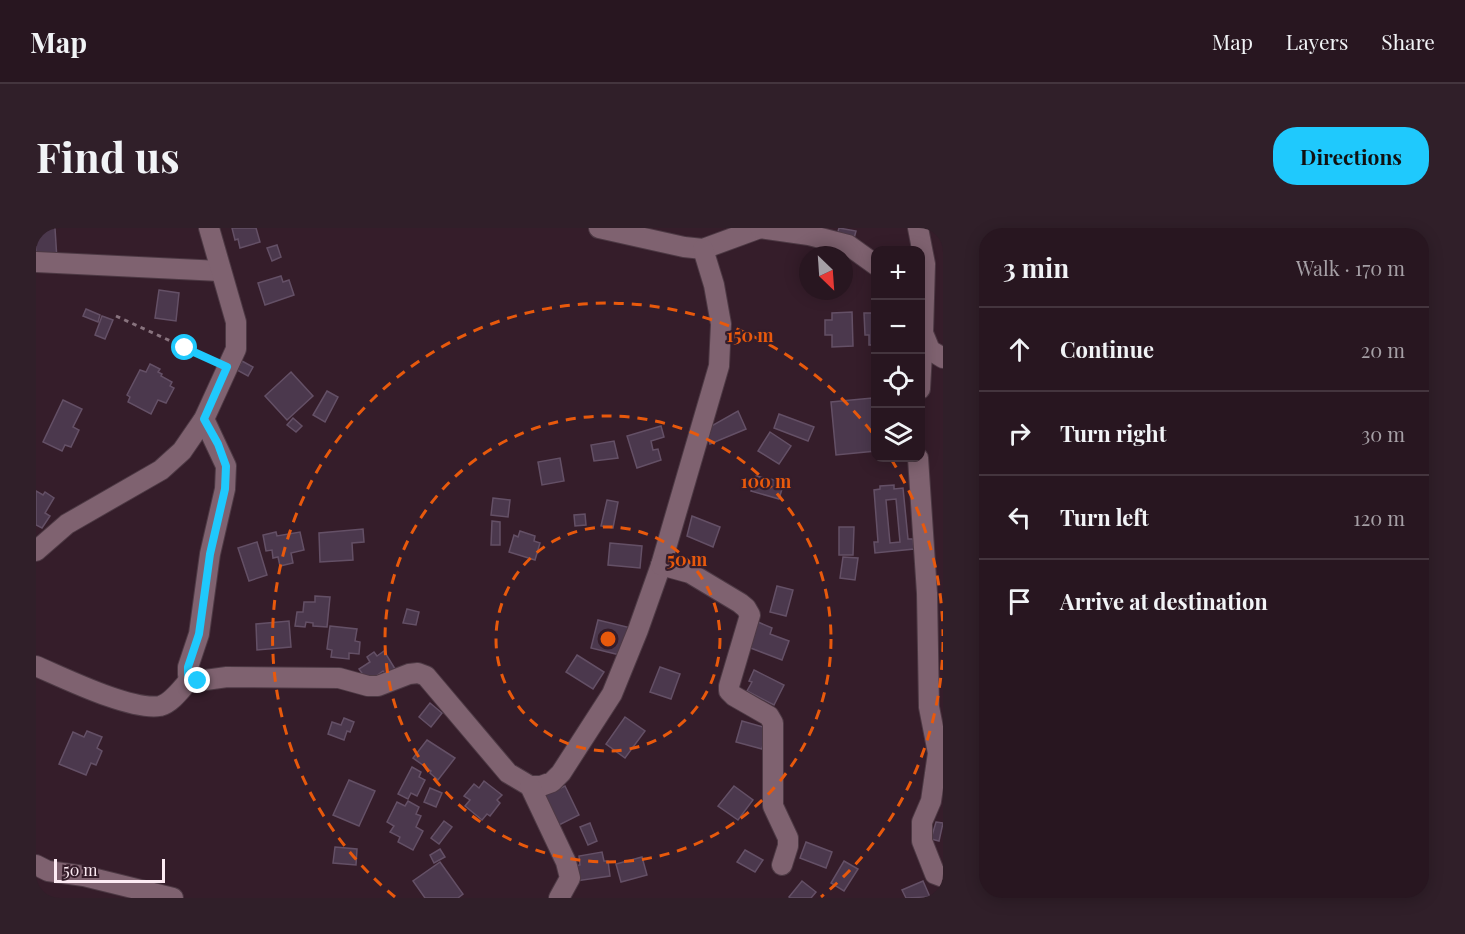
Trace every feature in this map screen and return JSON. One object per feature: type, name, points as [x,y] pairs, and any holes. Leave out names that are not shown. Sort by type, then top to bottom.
[{"type":"street","points":[[36,551],[67,524],[161,470],[182,450],[204,419],[236,349],[236,322],[209,228]]},
{"type":"street","points":[[599,228],[684,247],[703,249],[760,228],[809,235],[848,245],[871,261]]},
{"type":"street","points":[[918,228],[920,246]]},
{"type":"street","points":[[204,419],[218,444],[226,466],[225,489],[210,554],[199,634],[188,667],[188,675],[198,681],[227,677],[339,678],[368,686],[378,686],[409,674],[418,673],[426,676],[508,773],[530,786],[541,786],[552,782],[561,773],[612,694],[661,566],[719,366],[721,324],[714,285],[703,249]]},
{"type":"street","points":[[36,262],[220,271]]},
{"type":"street","points":[[925,338],[930,350],[943,358]]},
{"type":"street","points":[[918,462],[927,593],[935,646],[929,707],[938,753],[931,801],[922,822],[922,841],[935,874],[943,877]]},
{"type":"street","points":[[661,566],[690,573],[740,603],[750,615],[729,691],[769,716],[773,723],[773,806],[788,838],[783,865]]},
{"type":"street","points":[[36,666],[118,699],[148,706],[162,705],[173,698],[191,678]]},
{"type":"street","points":[[530,786],[566,861],[570,878],[559,898]]},
{"type":"street","points":[[36,865],[48,871],[84,876],[173,898]]},
{"type":"path","points":[[116,316],[227,367]]},
{"type":"building","points":[[55,228],[57,260],[36,262],[36,229]]},
{"type":"building","points":[[232,228],[256,228],[260,242],[240,248]]},
{"type":"building","points":[[839,228],[856,231],[853,242],[836,238]]},
{"type":"building","points":[[277,245],[281,257],[272,261],[267,248]]},
{"type":"building","points":[[281,276],[283,282],[289,280],[294,295],[265,305],[258,283]]},
{"type":"building","points":[[159,290],[179,293],[176,321],[155,318]]},
{"type":"building","points":[[86,309],[100,315],[98,322],[83,316]]},
{"type":"building","points":[[852,312],[853,346],[832,347],[832,335],[825,335],[825,320],[832,320],[832,313]]},
{"type":"building","points":[[864,313],[871,313],[871,345],[869,345],[869,335],[865,335]]},
{"type":"building","points":[[102,316],[113,320],[105,339],[95,335]]},
{"type":"building","points":[[242,361],[253,367],[248,376],[237,370]]},
{"type":"building","points":[[150,364],[160,369],[158,372],[172,382],[170,386],[174,388],[166,403],[158,400],[151,414],[128,402],[130,397],[127,395],[140,370],[146,372]]},
{"type":"building","points":[[291,372],[313,396],[287,420],[265,396]]},
{"type":"building","points":[[327,391],[338,397],[325,422],[313,415]]},
{"type":"building","points":[[871,398],[871,452],[836,455],[831,402]]},
{"type":"building","points":[[63,400],[82,409],[73,427],[79,430],[71,447],[65,445],[62,451],[43,442]]},
{"type":"building","points":[[738,411],[746,429],[710,444],[706,429]]},
{"type":"building","points":[[779,414],[814,427],[808,441],[774,428]]},
{"type":"building","points":[[293,418],[302,426],[296,432],[287,425]]},
{"type":"building","points":[[661,426],[664,437],[651,441],[653,450],[658,449],[661,460],[637,468],[627,436]]},
{"type":"building","points":[[770,432],[791,446],[779,464],[758,451]]},
{"type":"building","points":[[614,441],[618,458],[594,461],[591,445]]},
{"type":"building","points":[[560,458],[564,481],[542,485],[538,462]]},
{"type":"building","points":[[756,476],[784,482],[779,499],[751,491]]},
{"type":"building","points":[[894,485],[894,489],[903,488],[908,539],[913,539],[914,549],[875,553],[874,542],[878,542],[874,490],[880,489],[880,486]],"holes":[[[896,499],[900,542],[890,543],[886,500]]]},
{"type":"building","points":[[36,491],[43,495],[45,492],[54,498],[45,513],[50,516],[42,528],[36,525]]},
{"type":"building","points":[[493,498],[510,500],[508,517],[491,515]]},
{"type":"building","points":[[607,500],[618,502],[613,528],[601,526]]},
{"type":"building","points":[[585,514],[586,525],[575,526],[574,515]]},
{"type":"building","points":[[692,516],[720,527],[713,547],[687,536]]},
{"type":"building","points":[[492,521],[500,522],[500,545],[491,545]]},
{"type":"building","points":[[839,527],[854,527],[853,555],[839,555]]},
{"type":"building","points":[[363,529],[364,542],[352,543],[353,560],[320,562],[319,533]]},
{"type":"building","points":[[520,531],[535,536],[534,541],[540,543],[535,560],[509,552],[514,535],[518,537]]},
{"type":"building","points":[[276,532],[277,536],[300,532],[304,550],[291,553],[293,563],[280,566],[278,557],[273,558],[272,550],[266,551],[263,535]]},
{"type":"building","points":[[257,542],[267,575],[249,581],[238,548]]},
{"type":"building","points":[[610,543],[642,546],[640,568],[608,565]]},
{"type":"building","points":[[843,557],[858,558],[855,580],[840,578]]},
{"type":"building","points":[[777,586],[793,590],[786,616],[770,612]]},
{"type":"building","points":[[315,596],[330,597],[327,627],[313,626],[313,623],[306,622],[305,627],[295,626],[297,612],[303,612],[304,602],[315,602]]},
{"type":"building","points":[[407,609],[419,612],[416,625],[403,623]]},
{"type":"building","points":[[598,620],[631,628],[624,656],[591,648]]},
{"type":"building","points":[[289,621],[291,647],[257,650],[256,624]]},
{"type":"building","points":[[758,622],[772,628],[770,634],[789,641],[782,660],[748,647]]},
{"type":"building","points":[[330,626],[357,629],[355,641],[360,642],[359,654],[349,653],[349,659],[331,657],[332,650],[327,649]]},
{"type":"building","points":[[384,651],[397,672],[388,678],[383,671],[368,682],[359,669],[370,662],[367,657],[374,652],[377,656]]},
{"type":"building","points":[[577,655],[604,672],[593,689],[566,672]]},
{"type":"building","points":[[660,667],[680,674],[671,699],[650,692]]},
{"type":"building","points":[[754,670],[784,685],[774,705],[747,691],[752,682],[749,681]]},
{"type":"building","points":[[430,703],[442,713],[431,727],[419,717]]},
{"type":"building","points":[[625,717],[645,731],[625,758],[606,744]]},
{"type":"building","points":[[344,718],[354,722],[344,740],[328,734],[332,722],[341,725]]},
{"type":"building","points":[[742,721],[767,728],[762,749],[736,742]]},
{"type":"building","points":[[87,731],[102,737],[97,748],[102,751],[96,765],[91,763],[86,775],[59,764],[73,732],[84,737]]},
{"type":"building","points":[[427,740],[455,758],[438,780],[430,773],[431,771],[413,758]]},
{"type":"building","points":[[412,767],[421,772],[419,777],[425,780],[417,796],[411,793],[408,799],[398,794]]},
{"type":"building","points":[[349,780],[375,791],[359,826],[333,815]]},
{"type":"building","points":[[484,781],[502,795],[497,800],[500,803],[490,816],[487,814],[482,820],[465,806],[470,800],[464,796],[474,784],[479,788]]},
{"type":"building","points":[[565,786],[579,815],[559,825],[545,795]]},
{"type":"building","points":[[734,786],[753,800],[738,820],[718,806]]},
{"type":"building","points":[[430,788],[442,793],[436,807],[424,802]]},
{"type":"building","points":[[408,801],[419,807],[416,814],[421,816],[416,827],[423,831],[413,850],[398,842],[400,837],[390,832],[394,826],[387,822],[397,802],[405,806]]},
{"type":"building","points":[[444,821],[452,827],[439,844],[431,838]]},
{"type":"building","points":[[936,822],[943,823],[939,841],[931,839]]},
{"type":"building","points":[[590,823],[597,841],[588,845],[580,827]]},
{"type":"building","points":[[806,842],[832,852],[826,868],[800,858]]},
{"type":"building","points":[[335,847],[357,849],[356,865],[333,863]]},
{"type":"building","points":[[440,849],[445,857],[434,863],[430,855]]},
{"type":"building","points":[[745,850],[763,860],[755,872],[737,862]]},
{"type":"building","points":[[602,852],[604,861],[608,861],[610,876],[576,881],[574,866],[580,865],[579,856]]},
{"type":"building","points":[[642,857],[647,875],[621,882],[616,864]]},
{"type":"building","points":[[844,861],[858,869],[844,891],[831,883]]},
{"type":"building","points":[[440,862],[463,894],[458,898],[425,898],[413,881]]},
{"type":"building","points":[[802,881],[816,892],[811,898],[790,898],[789,897]]},
{"type":"building","points":[[923,881],[930,897],[906,898],[902,890]]},
{"type":"route","points":[[185,348],[227,367],[204,419],[218,444],[226,466],[225,489],[210,554],[199,634],[188,667],[188,675],[198,681]]}]
